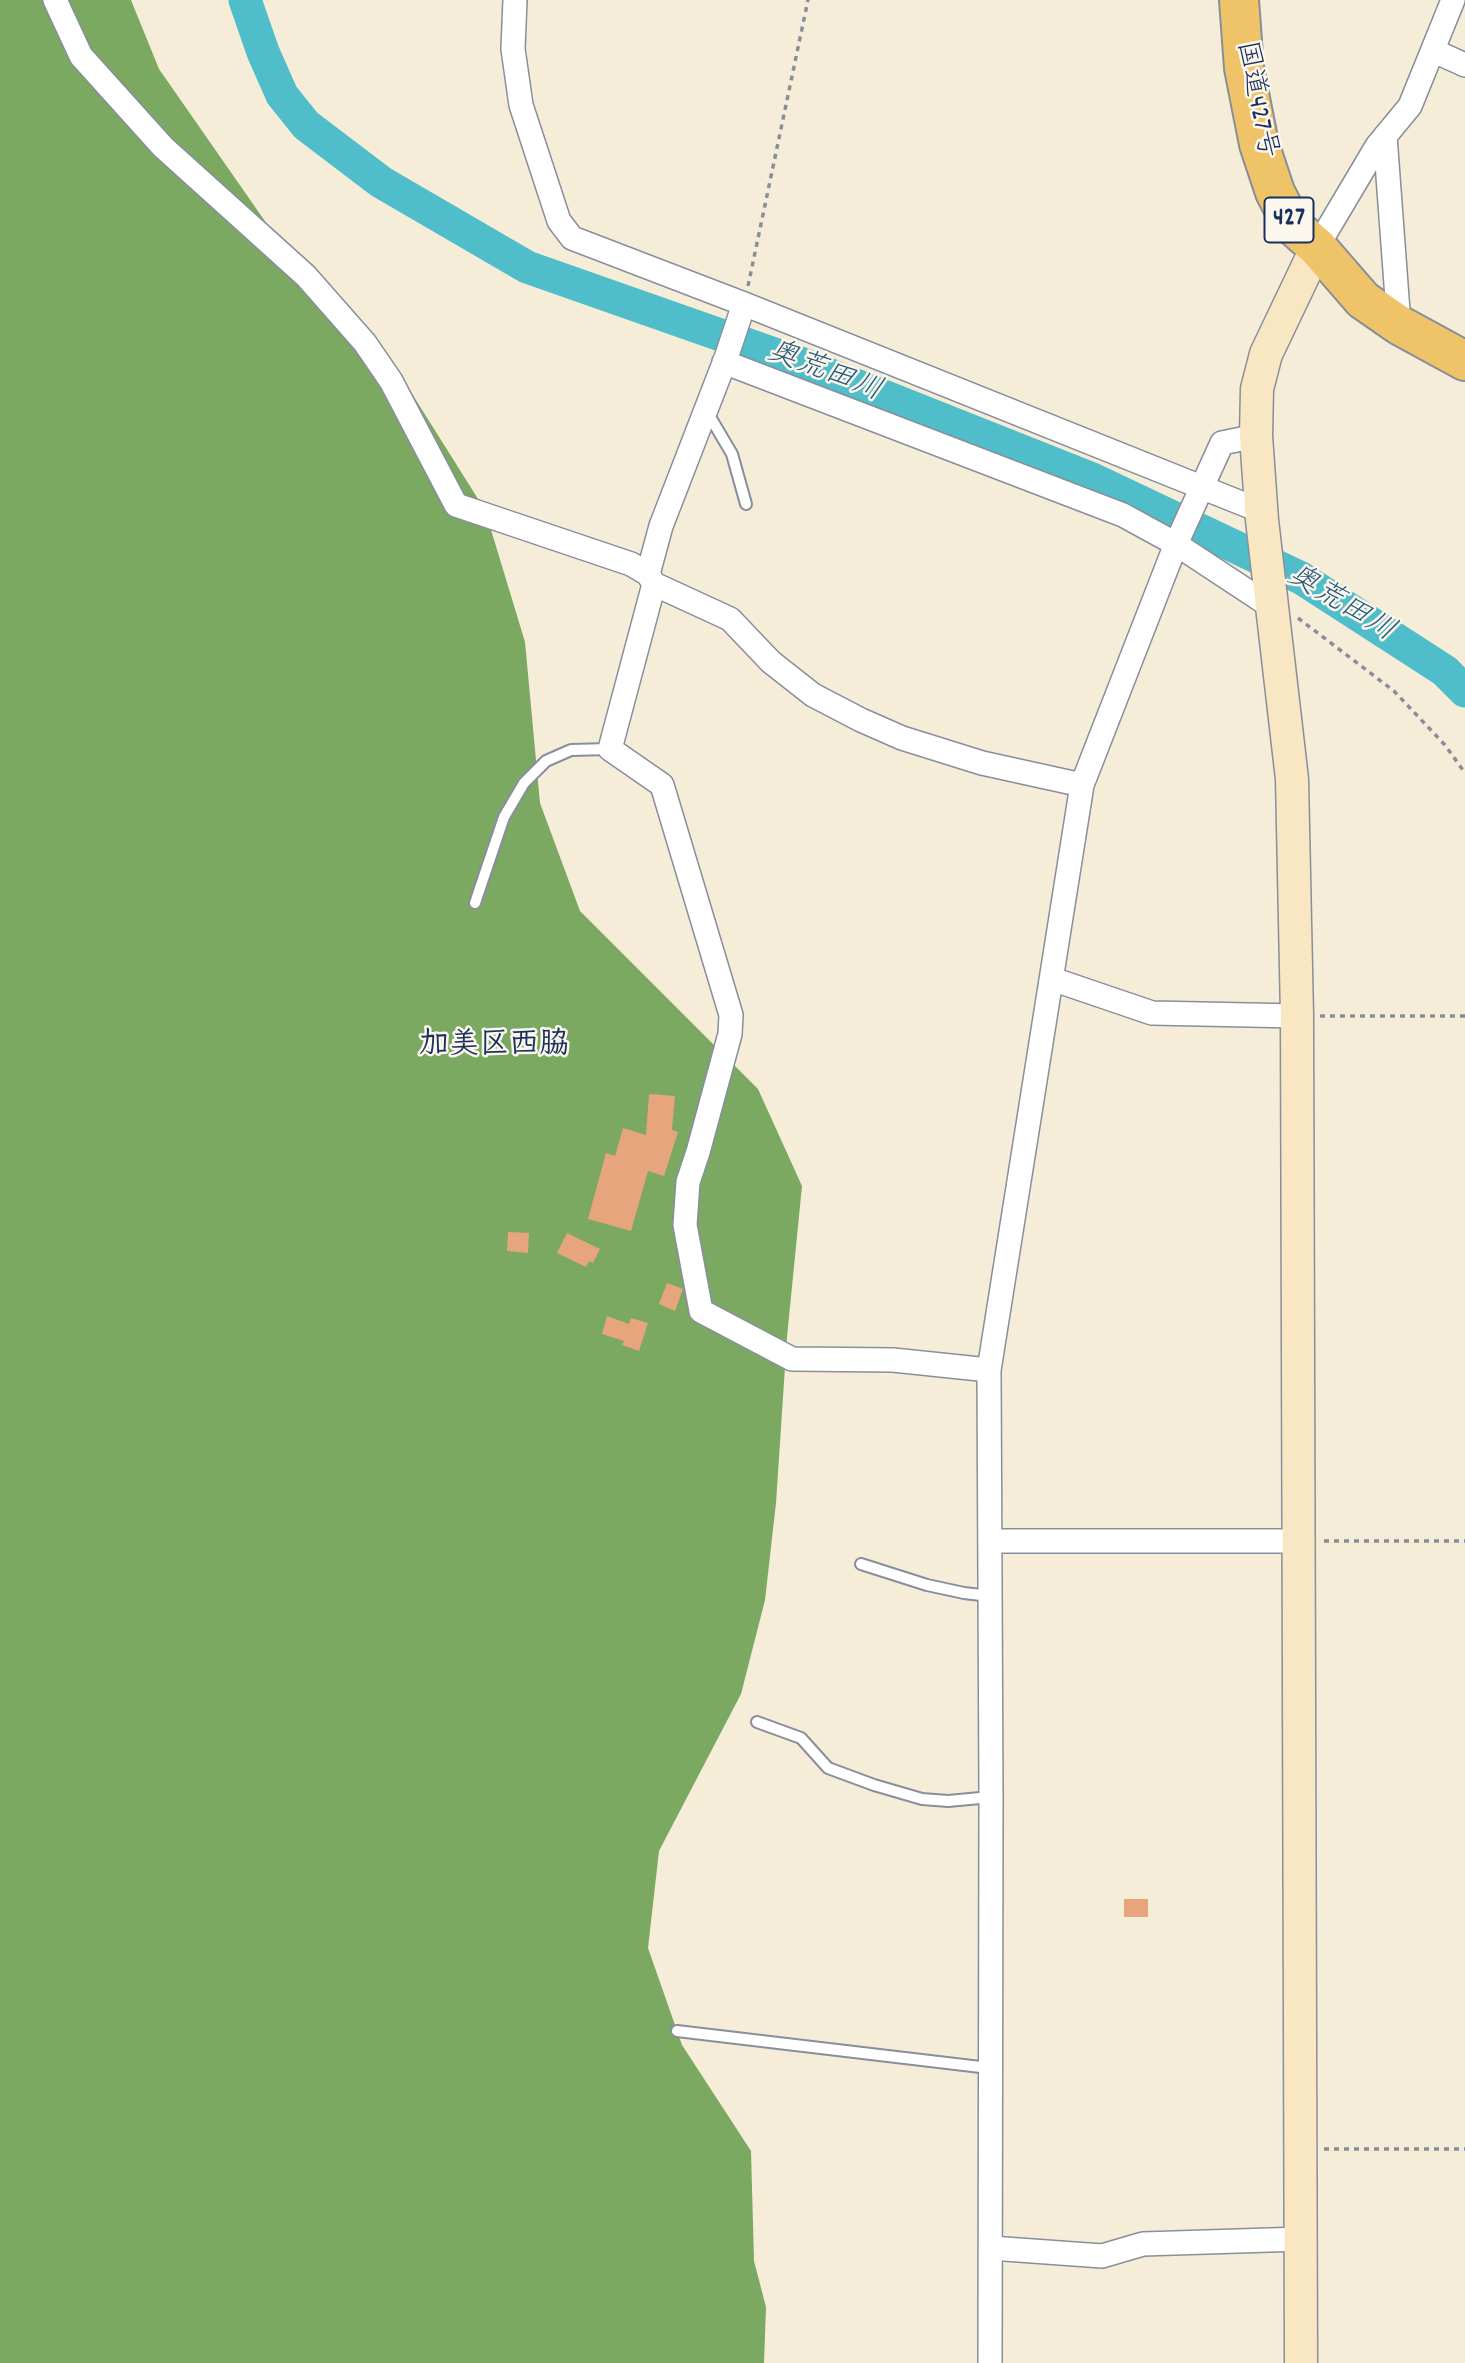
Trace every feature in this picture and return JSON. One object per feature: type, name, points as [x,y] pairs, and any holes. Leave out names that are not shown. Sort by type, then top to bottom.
[{"type":"highway","name":"国道427号","points":[[1238,0],[1244,68],[1259,144],[1275,191],[1292,225],[1317,247],[1363,300],[1399,325],[1465,361]]},
{"type":"street","points":[[55,0],[82,55],[163,148],[306,276],[365,343],[391,381],[456,505],[631,564],[651,579],[730,619],[771,662],[813,695],[861,720],[902,738],[982,763],[1082,785]]},
{"type":"street","points":[[515,0],[513,49],[522,105],[559,220],[572,238],[1261,516]]},
{"type":"street","points":[[1301,2363],[1297,1016],[1292,779],[1261,516],[1255,436],[1256,389],[1266,354],[1317,247],[1373,152],[1410,106],[1453,0]]},
{"type":"street","points":[[1434,51],[1465,65]]},
{"type":"street","points":[[1385,136],[1399,325]]},
{"type":"street","points":[[743,308],[661,526],[610,749],[662,785],[731,1015],[730,1034],[688,1182],[685,1225],[701,1311],[792,1359],[894,1360],[989,1370]]},
{"type":"street","points":[[725,360],[1123,514],[1178,541],[1273,602]]},
{"type":"street","points":[[990,2363],[989,1370],[1082,785],[1178,541],[1222,443],[1255,436]]},
{"type":"street","points":[[1052,979],[1152,1013],[1297,1016]]},
{"type":"street","points":[[990,1541],[1298,1541]]},
{"type":"street","points":[[991,2249],[1102,2256],[1143,2244],[1301,2239]]},
{"type":"lane","points":[[706,411],[732,454],[746,504]]},
{"type":"lane","points":[[475,903],[504,817],[524,783],[546,761],[571,750],[610,749]]},
{"type":"lane","points":[[861,1563],[927,1585],[990,1596]]},
{"type":"lane","points":[[757,1723],[801,1738],[828,1768],[874,1785],[922,1799],[948,1801],[991,1797]]},
{"type":"lane","points":[[677,2031],[989,2068]]},
{"type":"path","points":[[743,308],[808,0]]},
{"type":"path","points":[[1273,602],[1394,691],[1445,745],[1465,773]]},
{"type":"path","points":[[1297,1016],[1465,1016]]},
{"type":"path","points":[[1298,1541],[1465,1541]]},
{"type":"path","points":[[1302,2148],[1465,2150]]},
{"type":"green space","points":[[0,0],[131,0],[159,69],[276,237],[392,362],[485,510],[525,642],[540,803],[580,911],[758,1089],[802,1186],[787,1337],[776,1503],[765,1600],[741,1694],[659,1851],[648,1948],[682,2045],[751,2151],[754,2261],[766,2307],[764,2363],[0,2363]]},
{"type":"building","points":[[649,1094],[675,1096],[672,1130],[678,1132],[664,1176],[648,1171],[631,1231],[588,1219],[606,1153],[615,1156],[623,1128],[646,1135]]},
{"type":"building","points":[[508,1232],[529,1233],[528,1253],[507,1251]]},
{"type":"building","points":[[567,1233],[600,1249],[593,1263],[589,1261],[586,1267],[557,1253]]},
{"type":"building","points":[[667,1283],[683,1289],[675,1311],[659,1304]]},
{"type":"building","points":[[607,1316],[629,1324],[631,1318],[648,1323],[639,1351],[622,1345],[624,1341],[602,1334]]},
{"type":"building","points":[[1124,1899],[1148,1899],[1148,1917],[1124,1917]]},
{"type":"waterway","name":"奥荒田川","points":[[245,0],[282,95],[306,125],[381,182],[527,267],[803,364],[1090,478],[1301,578],[1445,671],[1465,691]]},
{"type":"district","name":"加美区西脇","points":[[494,1048]]}]
